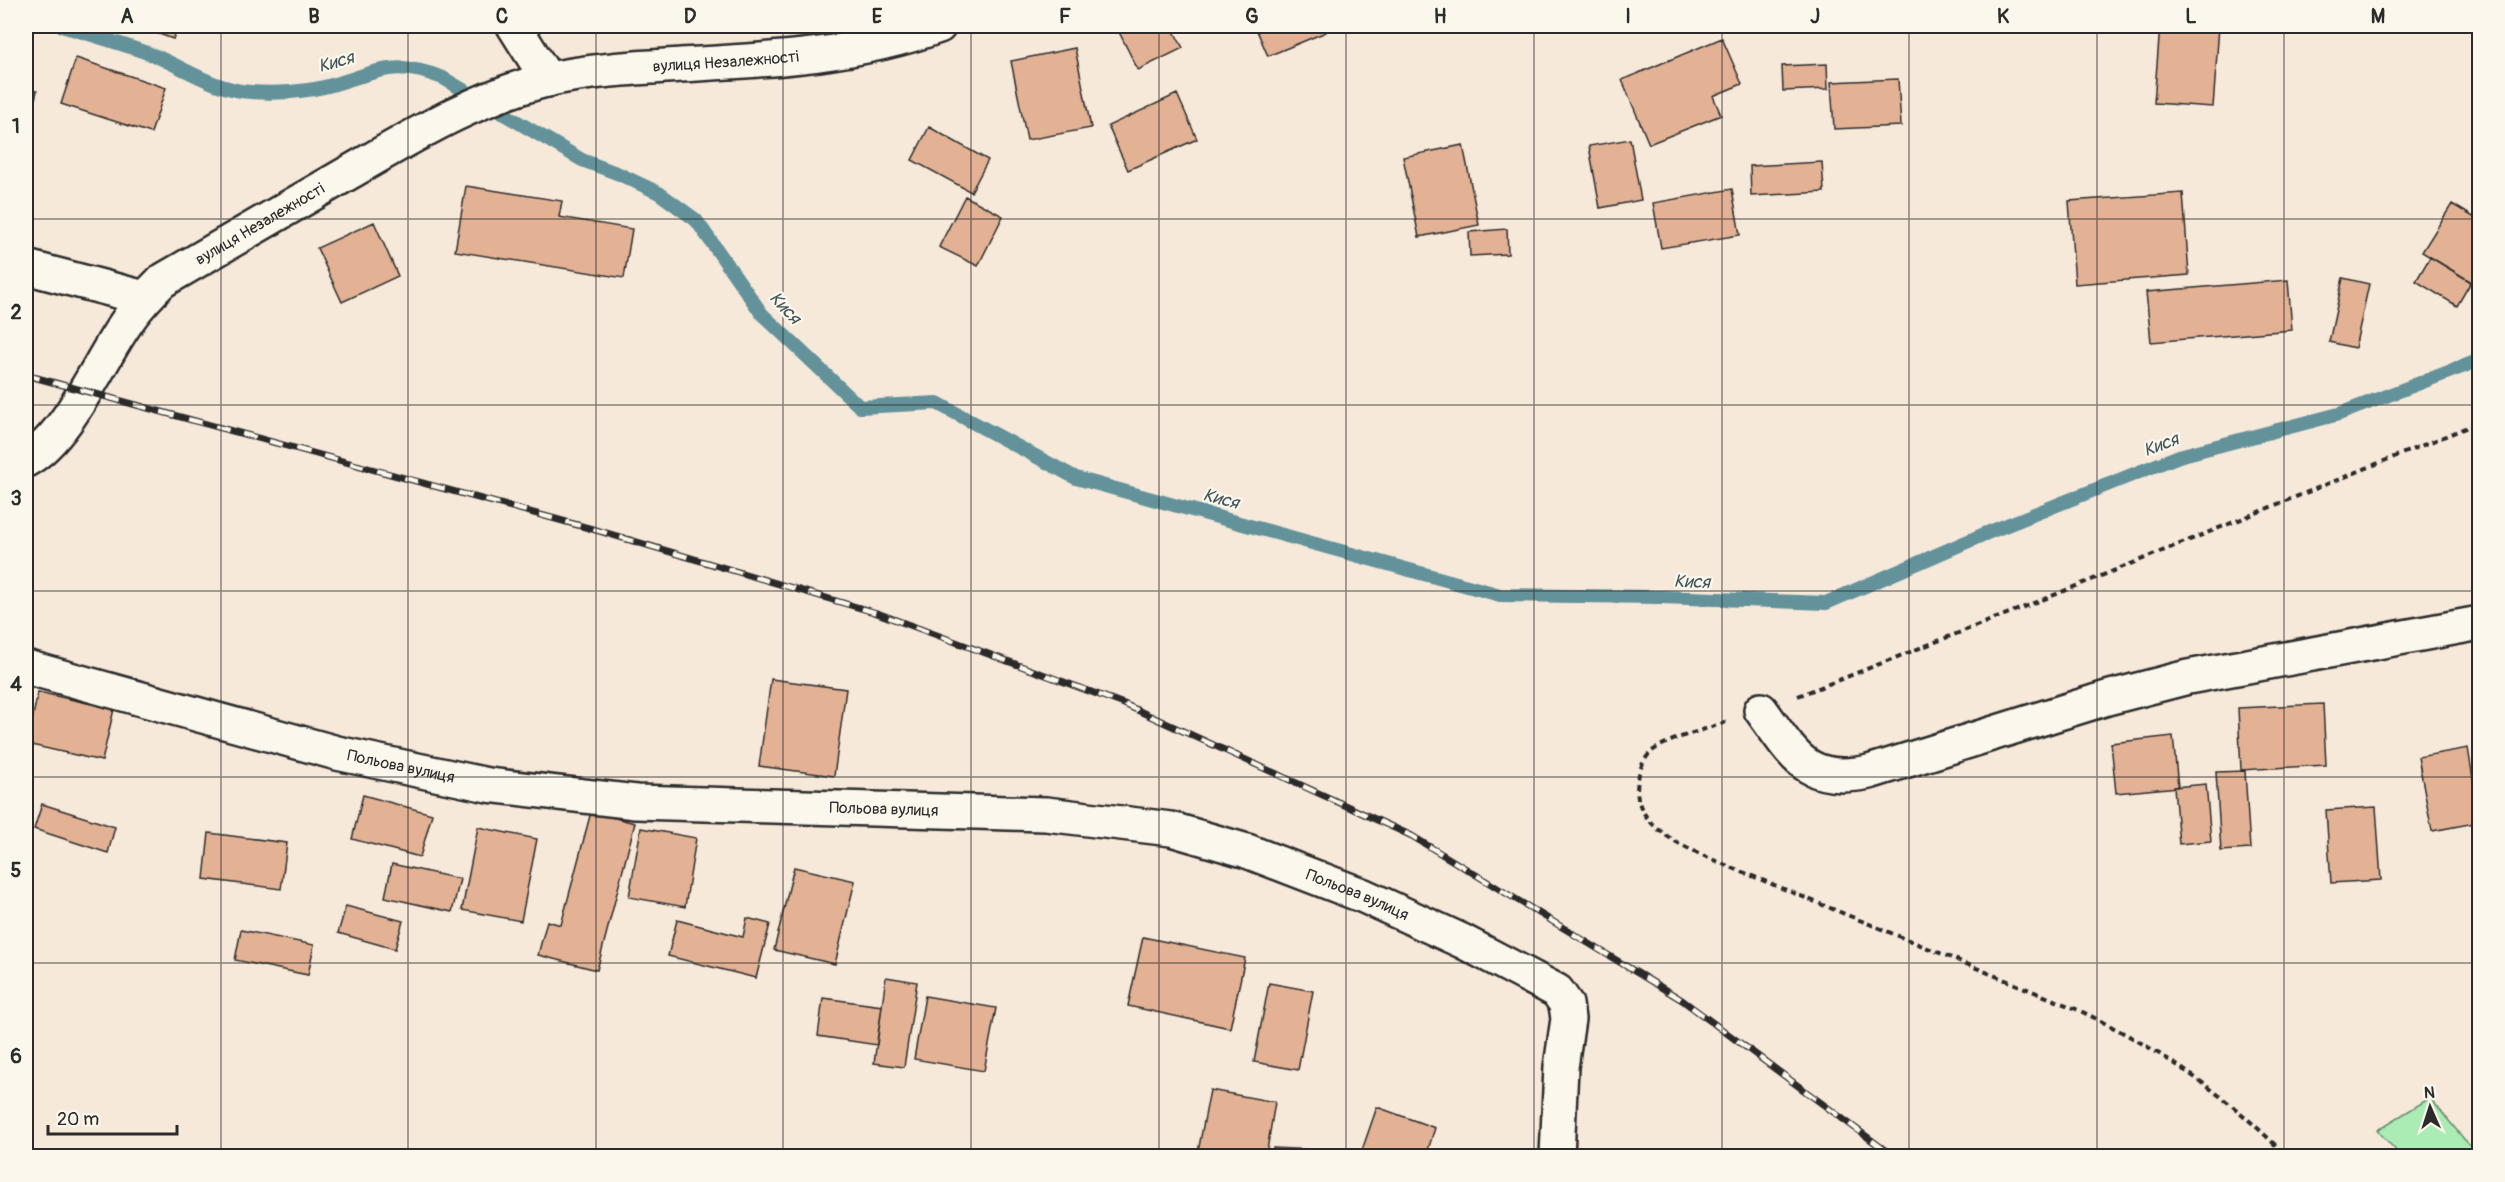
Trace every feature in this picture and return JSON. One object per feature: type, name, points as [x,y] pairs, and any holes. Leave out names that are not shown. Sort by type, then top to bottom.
[{"type":"street","points":[[514,26],[548,80]]},
{"type":"street","name":"вулиця Незалежності","points":[[26,460],[55,434],[77,403],[126,321],[144,298],[162,281],[442,119],[510,90],[548,80],[600,71],[773,60],[831,53],[882,44],[939,26]]},
{"type":"street","points":[[26,267],[144,298]]},
{"type":"street","points":[[1761,710],[1795,756],[1812,770],[1831,775],[1849,776],[1869,772],[2107,698],[2188,676],[2480,623]]},
{"type":"street","name":"Польова вулиця","points":[[26,667],[337,753],[488,785],[636,802],[1046,814],[1172,829],[1247,851],[1364,896],[1462,941],[1557,991],[1566,1004],[1568,1019],[1561,1067],[1557,1156]]},
{"type":"green space","points":[[2430,1098],[2478,1156],[2401,1156],[2377,1130]]},
{"type":"building","points":[[137,26],[178,26],[173,39]]},
{"type":"building","points":[[1116,26],[1171,26],[1183,48],[1138,70]]},
{"type":"building","points":[[1255,26],[1324,26],[1326,32],[1268,56]]},
{"type":"building","points":[[2160,26],[2219,27],[2213,107],[2154,103]]},
{"type":"building","points":[[1722,38],[1742,84],[1713,96],[1721,115],[1649,144],[1622,80]]},
{"type":"building","points":[[1075,48],[1091,128],[1027,140],[1011,61]]},
{"type":"building","points":[[76,58],[166,88],[151,133],[61,104]]},
{"type":"building","points":[[1827,64],[1828,89],[1783,91],[1782,66]]},
{"type":"building","points":[[1898,79],[1901,126],[1834,129],[1831,82]]},
{"type":"building","points":[[26,89],[37,91],[26,136]]},
{"type":"building","points":[[1177,94],[1197,139],[1128,170],[1108,126]]},
{"type":"building","points":[[929,127],[988,160],[971,192],[912,160]]},
{"type":"building","points":[[1630,139],[1641,200],[1600,208],[1589,146]]},
{"type":"building","points":[[1463,145],[1479,225],[1419,237],[1403,157]]},
{"type":"building","points":[[1822,162],[1824,192],[1751,196],[1750,166]]},
{"type":"building","points":[[466,186],[562,201],[559,217],[632,229],[624,278],[455,251]]},
{"type":"building","points":[[1732,189],[1740,235],[1661,248],[1653,203]]},
{"type":"building","points":[[2183,193],[2189,275],[2075,284],[2069,201]]},
{"type":"building","points":[[965,196],[1003,216],[978,266],[939,247]]},
{"type":"building","points":[[26,200],[32,201],[29,221],[26,220]]},
{"type":"building","points":[[2452,204],[2480,221],[2480,287],[2422,252]]},
{"type":"building","points":[[374,222],[398,276],[342,302],[317,248]]},
{"type":"building","points":[[1507,229],[1508,254],[1470,256],[1469,232]]},
{"type":"building","points":[[2430,257],[2471,282],[2457,306],[2416,281]]},
{"type":"building","points":[[2343,278],[2369,284],[2355,348],[2329,342]]},
{"type":"building","points":[[2288,280],[2292,330],[2151,342],[2146,292]]},
{"type":"building","points":[[771,679],[846,689],[834,776],[759,766]]},
{"type":"building","points":[[38,692],[114,709],[102,761],[27,744]]},
{"type":"building","points":[[2323,704],[2326,765],[2241,770],[2238,708]]},
{"type":"building","points":[[2173,736],[2178,787],[2116,793],[2111,743]]},
{"type":"building","points":[[2468,748],[2480,822],[2432,831],[2418,757]]},
{"type":"building","points":[[2245,771],[2250,849],[2221,851],[2216,772]]},
{"type":"building","points":[[2206,784],[2211,841],[2179,844],[2174,787]]},
{"type":"building","points":[[363,795],[432,814],[420,857],[352,839]]},
{"type":"building","points":[[42,804],[115,827],[108,853],[34,829]]},
{"type":"building","points":[[2376,807],[2381,880],[2331,883],[2326,810]]},
{"type":"building","points":[[591,812],[635,823],[597,970],[538,955],[547,921],[561,925]]},
{"type":"building","points":[[478,827],[537,839],[521,921],[462,910]]},
{"type":"building","points":[[641,828],[696,838],[685,907],[629,897]]},
{"type":"building","points":[[209,833],[287,843],[281,889],[204,879]]},
{"type":"building","points":[[392,864],[460,879],[452,912],[385,897]]},
{"type":"building","points":[[794,867],[855,881],[835,964],[774,950]]},
{"type":"building","points":[[346,906],[403,921],[395,949],[338,933]]},
{"type":"building","points":[[747,918],[770,924],[756,978],[668,956],[677,920],[743,937]]},
{"type":"building","points":[[241,930],[314,945],[308,975],[235,960]]},
{"type":"building","points":[[1143,937],[1245,958],[1230,1028],[1128,1006]]},
{"type":"building","points":[[886,977],[917,982],[904,1067],[874,1063]]},
{"type":"building","points":[[1269,983],[1313,991],[1298,1070],[1254,1062]]},
{"type":"building","points":[[925,996],[996,1008],[984,1071],[914,1059]]},
{"type":"building","points":[[823,998],[882,1006],[877,1045],[818,1036]]},
{"type":"building","points":[[1210,1090],[1275,1102],[1266,1156],[1225,1156],[1198,1152]]},
{"type":"building","points":[[1377,1107],[1435,1128],[1426,1156],[1360,1156]]},
{"type":"building","points":[[1273,1148],[1314,1150],[1314,1156],[1273,1156]]},
{"type":"waterway","name":"Кися","points":[[62,26],[153,55],[213,83],[251,92],[310,90],[372,72],[397,68],[425,72],[443,78],[582,160],[659,193],[696,220],[762,314],[860,407],[937,403],[1076,478],[1500,595],[1660,597],[1826,603],[1987,533],[2179,456],[2339,414],[2480,360]]},
{"type":"railway","points":[[26,375],[596,530],[877,613],[1124,704],[1412,836],[1682,1000],[1893,1156]]}]
